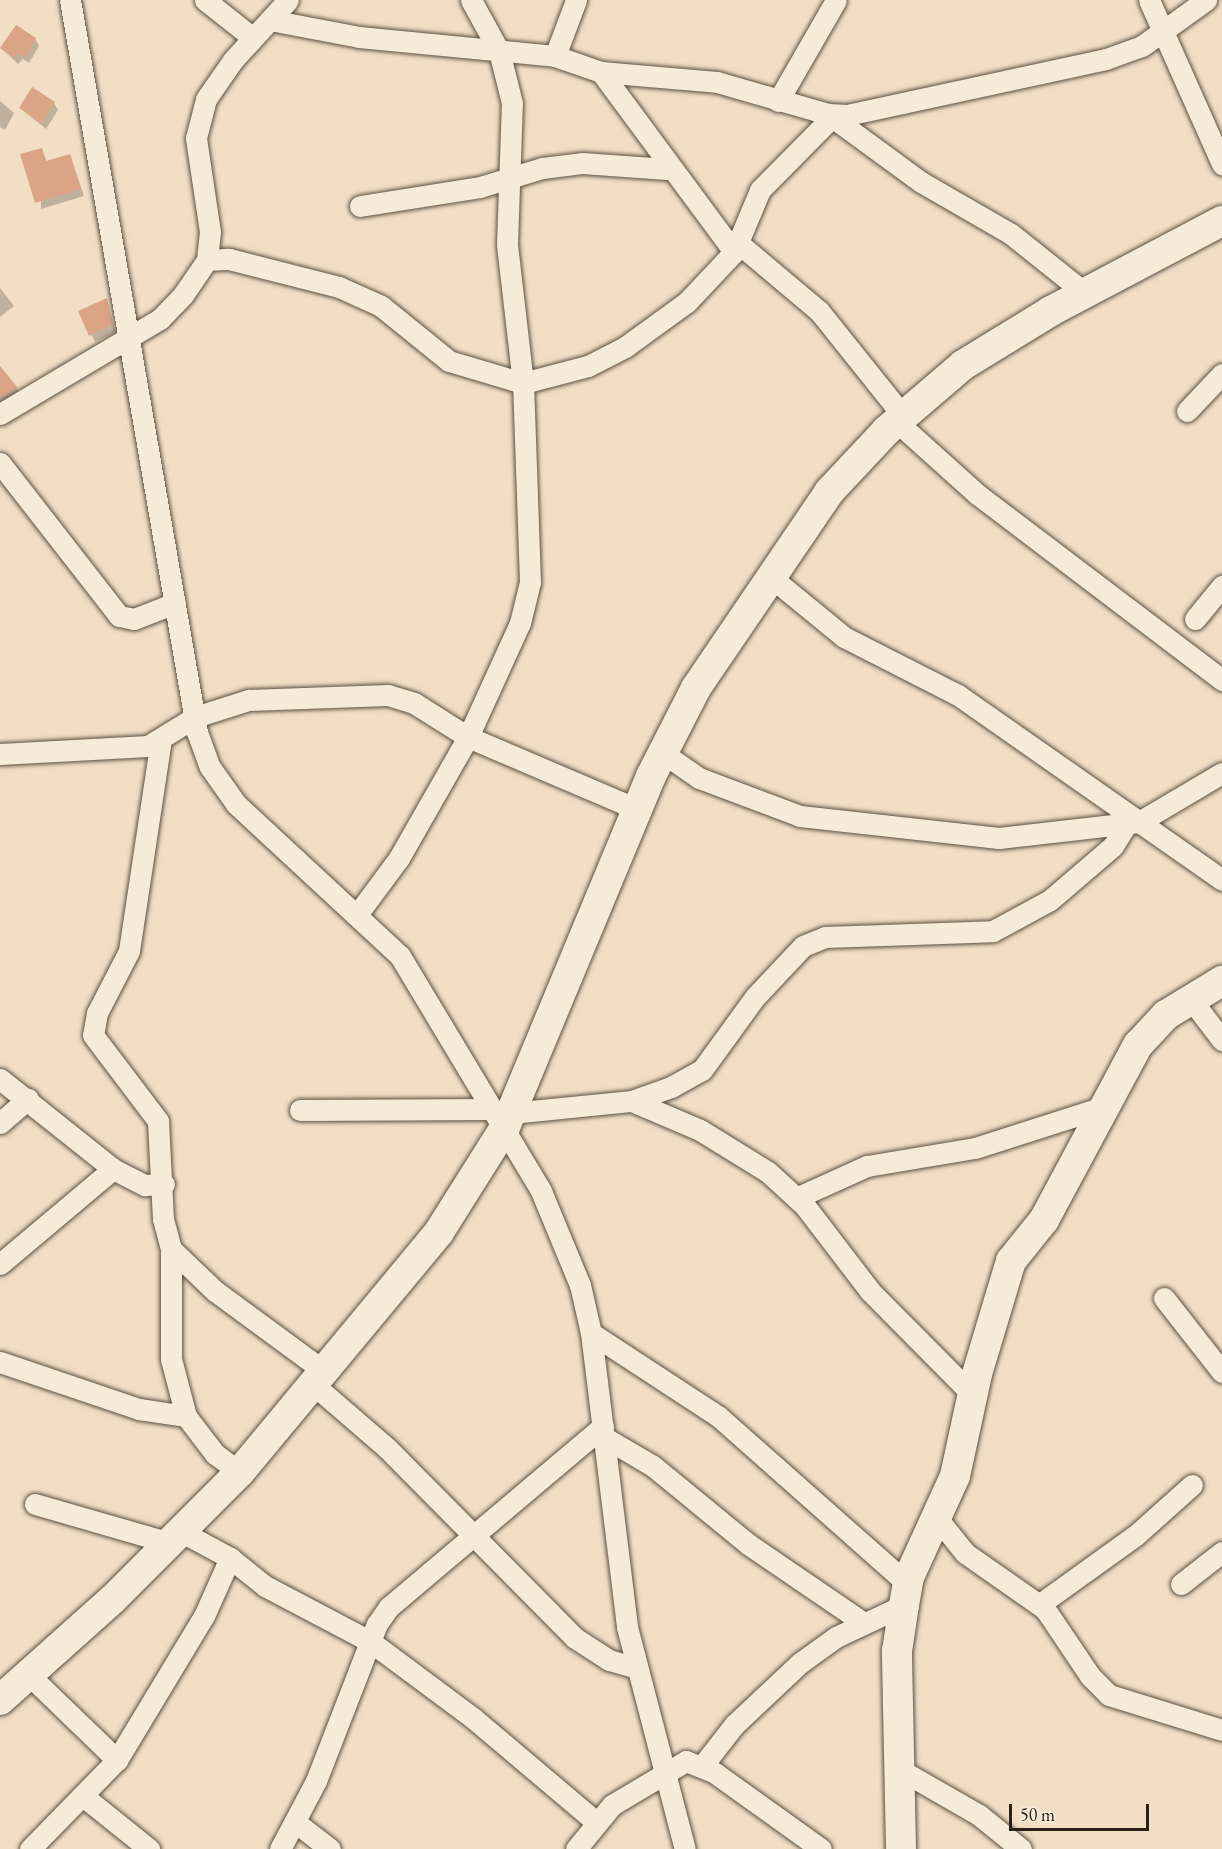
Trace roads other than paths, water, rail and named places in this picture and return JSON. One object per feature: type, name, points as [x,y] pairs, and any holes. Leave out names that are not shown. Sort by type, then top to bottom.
[{"type":"street","points":[[70,0],[131,337],[195,717],[210,767],[236,804],[299,867],[359,912],[400,956],[503,1116],[541,1191],[580,1285],[591,1333],[605,1432],[627,1627],[685,1849]]},
{"type":"street","points":[[205,0],[253,38]]},
{"type":"street","points":[[0,414],[131,337],[183,296],[207,260],[210,232],[196,138],[206,99],[253,38],[288,0]]},
{"type":"street","points":[[359,912],[399,858],[468,737],[519,623],[530,582],[523,383],[507,244],[512,103],[499,51],[471,0]]},
{"type":"street","points":[[555,56],[576,0]]},
{"type":"street","points":[[778,101],[836,0]]},
{"type":"street","points":[[1149,0],[1164,28],[1222,164]]},
{"type":"street","points":[[207,260],[229,259],[339,287],[381,306],[448,361],[523,383],[588,366],[651,332],[736,247],[760,190],[829,116],[1106,59],[1142,46],[1206,0]]},
{"type":"street","points":[[270,20],[499,51],[555,56],[601,72],[717,82],[829,116],[921,182],[1011,234],[1085,293]]},
{"type":"street","points":[[601,72],[667,168],[736,247],[819,311],[900,420],[977,494],[1222,680]]},
{"type":"street","points":[[360,206],[480,187],[511,173],[582,163],[667,168]]},
{"type":"street","points":[[0,1700],[175,1537],[240,1472],[439,1232],[503,1116],[663,753],[696,688],[829,492],[900,420],[963,365],[1085,293],[1222,221]]},
{"type":"street","points":[[1187,411],[1222,374]]},
{"type":"street","points":[[0,463],[119,616],[134,619],[175,603]]},
{"type":"street","points":[[772,578],[844,637],[958,695],[1133,823],[1222,880]]},
{"type":"street","points":[[1194,619],[1222,586]]},
{"type":"street","points":[[0,754],[112,750],[161,740],[195,717],[248,700],[388,695],[414,703],[468,737],[639,810]]},
{"type":"street","points":[[161,740],[129,951],[91,1027],[158,1121],[164,1184],[163,1219],[171,1250],[171,1359],[186,1416],[215,1454],[240,1472]]},
{"type":"street","points":[[663,753],[699,778],[819,819],[999,838],[1133,823]]},
{"type":"street","points":[[300,1110],[503,1116],[632,1101],[702,1070],[802,946],[825,937],[993,931],[1050,900],[1113,846],[1133,823],[1222,773]]},
{"type":"street","points":[[901,1849],[897,1651],[906,1594],[955,1476],[973,1395],[1011,1261],[1044,1220],[1109,1105],[1138,1045],[1190,998],[1222,981]]},
{"type":"street","points":[[1190,998],[1222,1040]]},
{"type":"street","points":[[0,1079],[113,1169],[145,1185],[164,1184]]},
{"type":"street","points":[[0,1124],[28,1099]]},
{"type":"street","points":[[632,1101],[700,1130],[768,1172],[796,1198],[870,1292],[973,1395]]},
{"type":"street","points":[[796,1198],[867,1166],[975,1148],[1109,1105]]},
{"type":"street","points":[[0,1264],[113,1169]]},
{"type":"street","points":[[171,1250],[215,1291],[319,1378],[574,1638],[609,1660],[637,1668]]},
{"type":"street","points":[[1164,1298],[1222,1372]]},
{"type":"street","points":[[591,1333],[718,1416],[906,1594]]},
{"type":"street","points":[[0,1362],[139,1409],[186,1416]]},
{"type":"street","points":[[280,1849],[295,1822],[370,1642],[389,1607],[472,1535],[605,1432]]},
{"type":"street","points":[[605,1432],[653,1466],[748,1544],[864,1623]]},
{"type":"street","points":[[1040,1604],[1136,1534],[1192,1485]]},
{"type":"street","points":[[35,1504],[175,1537],[230,1558],[265,1586],[370,1642],[472,1718],[595,1821]]},
{"type":"street","points":[[937,1518],[965,1553],[1040,1604],[1109,1695],[1222,1730]]},
{"type":"street","points":[[1181,1584],[1222,1552]]},
{"type":"street","points":[[30,1849],[117,1760],[204,1616],[230,1558]]},
{"type":"street","points":[[702,1765],[766,1693],[836,1637],[864,1623],[906,1594]]},
{"type":"street","points":[[28,1674],[117,1760]]},
{"type":"street","points":[[576,1849],[595,1821],[631,1790],[678,1762],[702,1765],[821,1849]]},
{"type":"street","points":[[899,1769],[980,1815],[1021,1849]]},
{"type":"street","points":[[83,1796],[149,1849]]},
{"type":"street","points":[[295,1822],[330,1849]]}]
